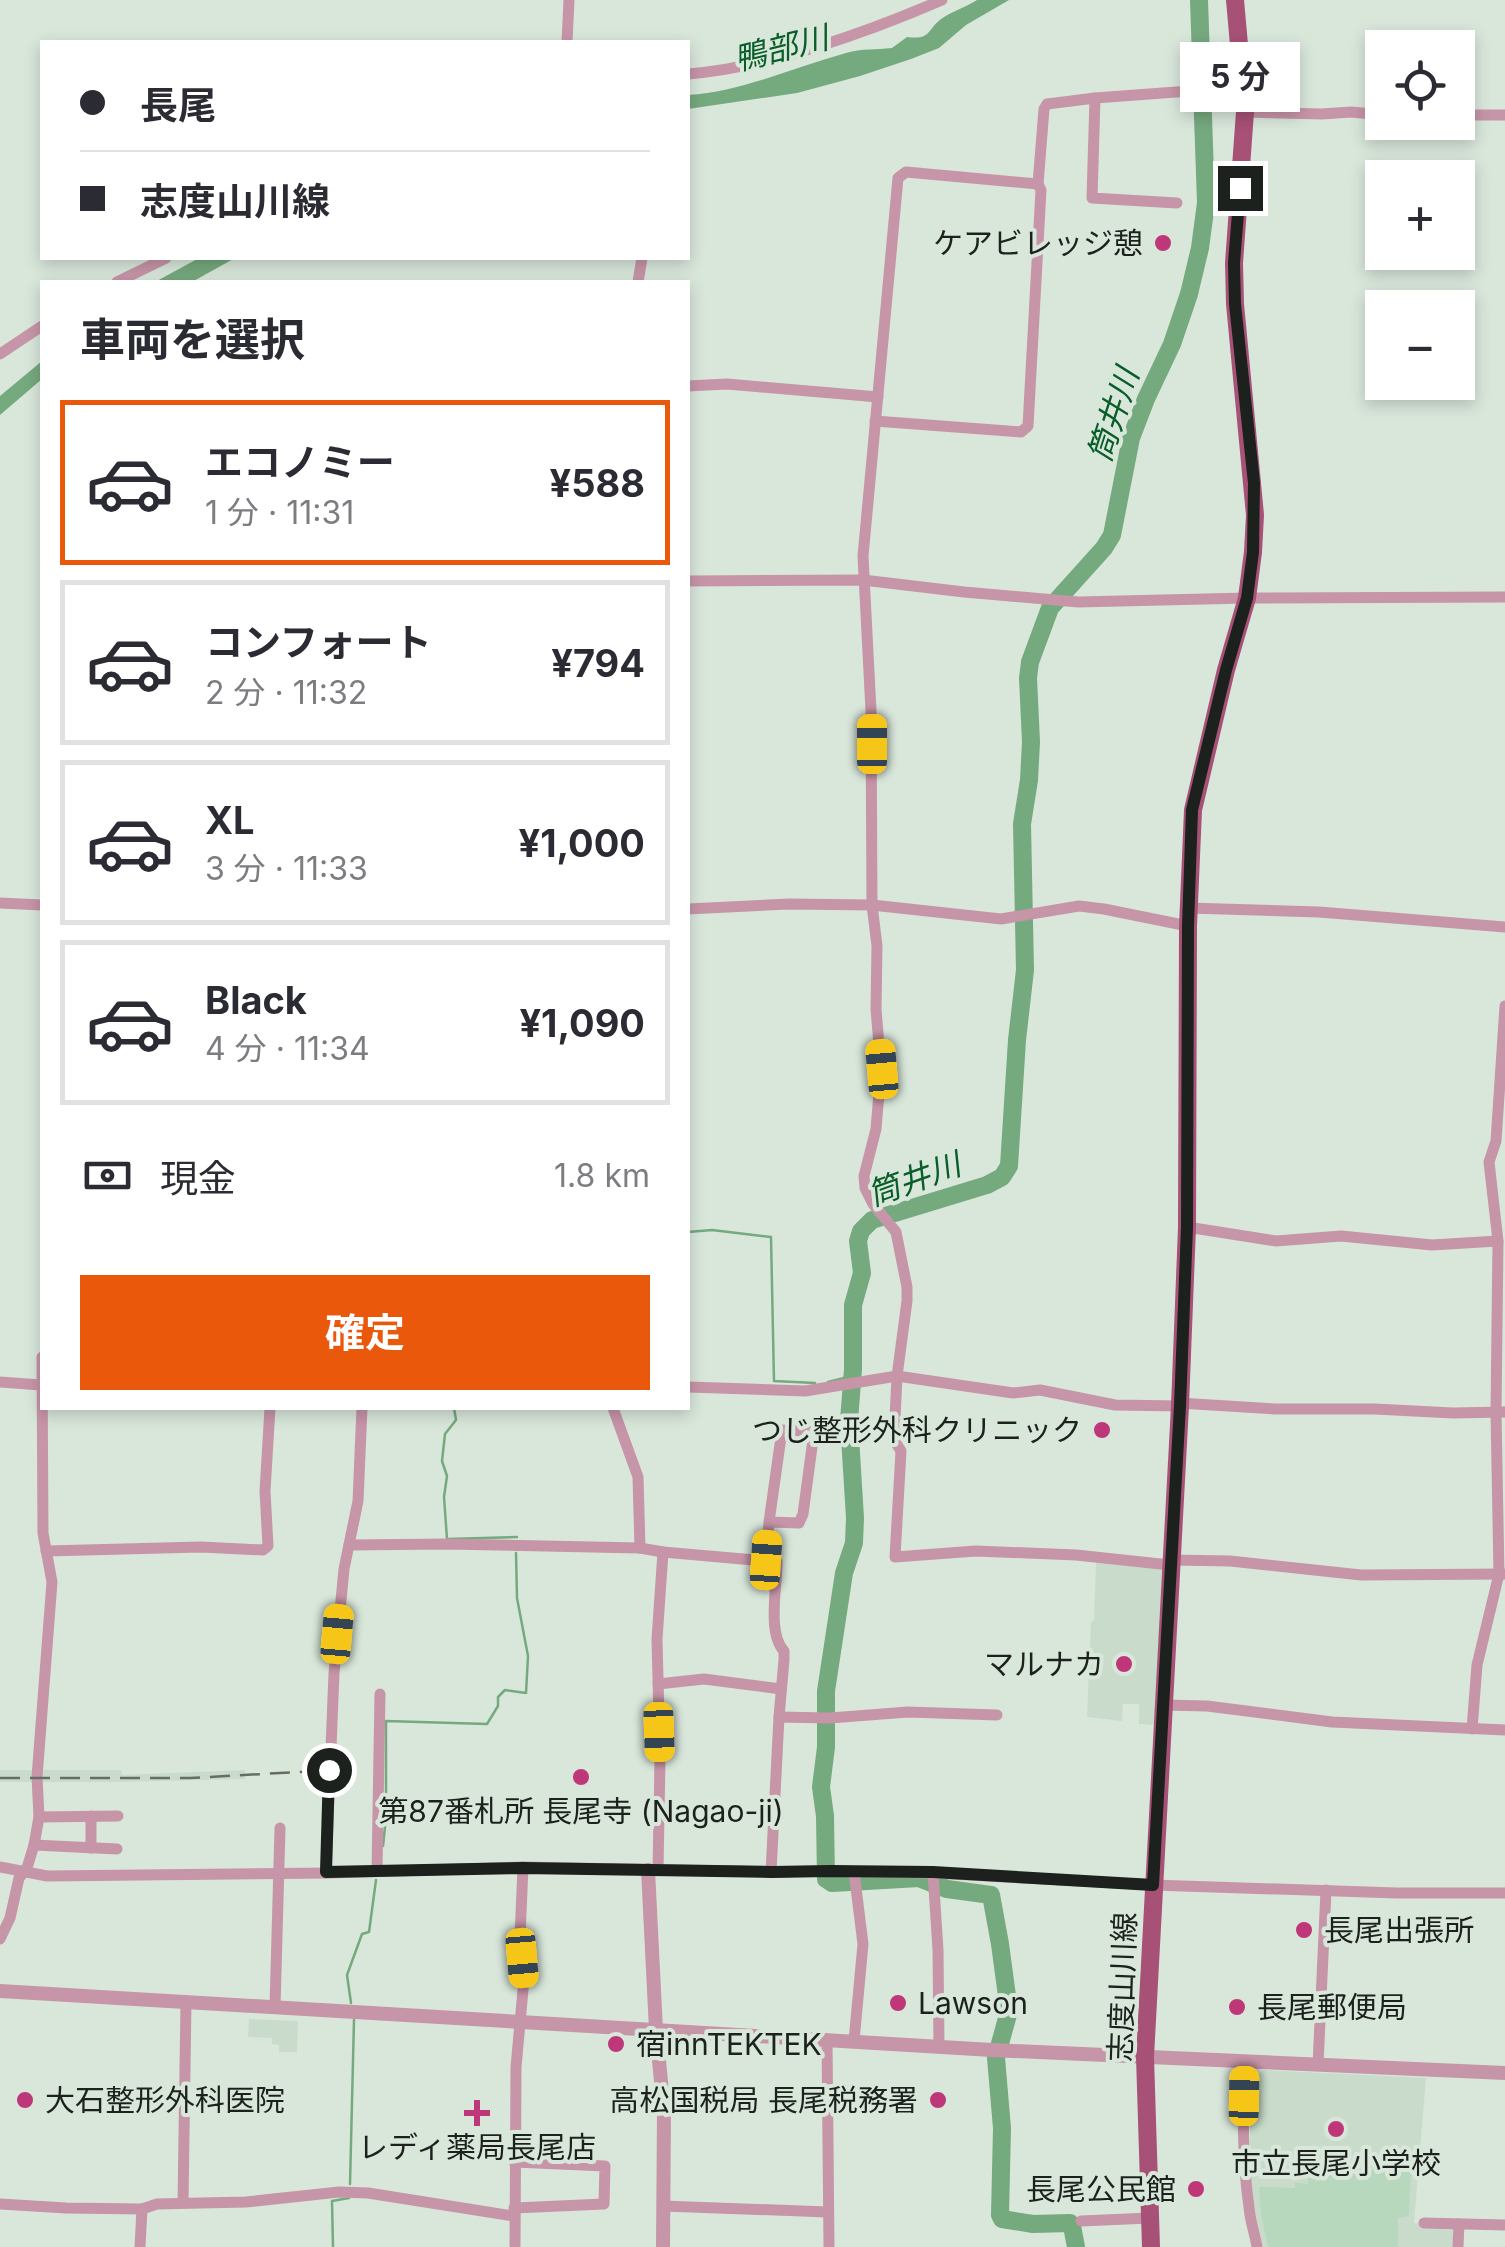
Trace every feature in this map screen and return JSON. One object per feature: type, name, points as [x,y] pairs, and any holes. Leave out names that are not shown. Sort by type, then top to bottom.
[{"type":"main road","name":"志度山川線","points":[[1150,2247],[1144,2057],[1187,1227],[1192,810],[1247,598],[1255,516],[1234,263],[1245,112],[1235,0]]},
{"type":"street","points":[[567,40],[568,0]]},
{"type":"street","points":[[690,74],[724,70],[792,53],[942,0]]},
{"type":"street","points":[[875,421],[1021,432],[1028,426],[1038,184],[1047,104],[1244,87]]},
{"type":"street","points":[[1094,98],[1092,198],[1177,204]]},
{"type":"street","points":[[1245,112],[1365,113]]},
{"type":"street","points":[[1475,115],[1505,115]]},
{"type":"street","points":[[1038,184],[906,172],[898,178],[863,580],[871,710],[876,1009],[882,1069],[876,1129],[864,1176],[865,1188],[900,1242],[908,1301],[897,1376],[894,1440],[901,1451],[894,1557],[976,1550],[1170,1562],[1230,1561],[1361,1575],[1502,1574]]},
{"type":"street","points":[[122,280],[162,260]]},
{"type":"street","points":[[0,354],[40,327]]},
{"type":"street","points":[[690,386],[719,384],[878,397]]},
{"type":"street","points":[[690,582],[863,580],[1055,601],[1505,597]]},
{"type":"street","points":[[0,904],[40,905]]},
{"type":"street","points":[[690,910],[772,904],[872,906],[1002,920],[1078,906],[1189,917],[1302,911],[1505,926]]},
{"type":"street","points":[[1472,1729],[1477,1665],[1502,1574],[1500,1236],[1489,1162],[1496,1141],[1505,1006]]},
{"type":"street","points":[[1187,1227],[1276,1240],[1341,1236],[1432,1245],[1500,1236]]},
{"type":"street","points":[[690,1387],[824,1390],[897,1376],[1013,1393],[1040,1390],[1115,1405],[1500,1412]]},
{"type":"street","points":[[0,1382],[40,1385]]},
{"type":"street","points":[[0,1939],[34,1845],[39,1816],[38,1778],[52,1582],[43,1532],[41,1410]]},
{"type":"street","points":[[46,1551],[201,1547],[263,1550],[268,1546],[265,1491],[270,1410]]},
{"type":"street","points":[[326,1872],[340,1595],[358,1501],[362,1410]]},
{"type":"street","points":[[613,1410],[638,1477],[640,1548]]},
{"type":"street","points":[[766,1560],[769,1522],[782,1430],[814,1432],[799,1522],[769,1522]]},
{"type":"street","points":[[350,1544],[640,1548],[778,1562],[774,1630],[776,1642],[784,1651],[772,1872]]},
{"type":"street","points":[[662,2247],[664,2112],[656,2030],[653,1870],[660,1760],[658,1640],[664,1552]]},
{"type":"street","points":[[658,1684],[704,1679],[781,1689]]},
{"type":"street","points":[[377,1872],[380,1694]]},
{"type":"street","points":[[1162,1705],[1207,1706],[1332,1722],[1505,1730]]},
{"type":"street","points":[[778,1717],[908,1712],[998,1715]]},
{"type":"street","points":[[39,1816],[118,1816]]},
{"type":"street","points":[[91,1848],[92,1816]]},
{"type":"street","points":[[274,2007],[280,1828]]},
{"type":"street","points":[[34,1845],[117,1849]]},
{"type":"street","points":[[0,1868],[48,1876],[523,1868],[830,1871],[855,1880],[933,1873],[1153,1885],[1505,1893]]},
{"type":"street","points":[[515,2247],[516,2066],[524,1978],[520,1937],[523,1868]]},
{"type":"street","points":[[933,1873],[939,2046]]},
{"type":"street","points":[[854,2041],[863,1944],[855,1880]]},
{"type":"street","points":[[1318,2066],[1326,1890]]},
{"type":"street","points":[[0,1991],[999,2050],[1505,2074]]},
{"type":"street","points":[[182,2202],[186,2002]]},
{"type":"street","points":[[826,2039],[829,2247]]},
{"type":"street","points":[[1244,2061],[1246,2178],[1257,2247]]},
{"type":"street","points":[[0,2204],[142,2209],[157,2204],[246,2202],[339,2192],[514,2212],[604,2204],[604,2166],[514,2162]]},
{"type":"street","points":[[664,2206],[828,2212]]},
{"type":"street","points":[[140,2247],[142,2209]]},
{"type":"street","points":[[1081,2220],[1150,2218]]},
{"type":"street","points":[[1424,2222],[1505,2225]]},
{"type":"street","points":[[1458,2247],[1460,2224]]},
{"type":"shaded area","points":[[977,0],[1009,0],[966,25],[939,48],[911,59],[797,93],[690,109],[690,95],[748,84],[852,51],[892,48],[907,37],[924,36],[941,19]]},
{"type":"shaded area","points":[[195,260],[231,260],[196,280],[159,280]]},
{"type":"shaded area","points":[[40,363],[40,381],[0,415],[0,396]]},
{"type":"shaded area","name":"マルナカ","points":[[1096,1562],[1165,1572],[1154,1725],[1139,1724],[1139,1704],[1123,1704],[1122,1721],[1087,1717]]},
{"type":"shaded area","points":[[0,1770],[121,1770],[122,1775],[245,1770],[245,1779],[0,1782]]},
{"type":"shaded area","points":[[249,2019],[298,2021],[297,2052],[279,2052],[279,2045],[272,2044],[272,2038],[248,2037]]},
{"type":"shaded area","name":"市立長尾小学校","points":[[1264,2070],[1426,2078],[1414,2223],[1455,2227],[1454,2247],[1263,2247],[1250,2173],[1250,2084]]},
{"type":"shaded area","points":[[1411,2168],[1409,2216],[1398,2218],[1398,2247],[1268,2247],[1259,2187],[1295,2188],[1295,2183],[1308,2184],[1308,2170]]},
{"type":"waterway","name":"筒井川","points":[[1076,2247],[1070,2223],[1033,2224],[1002,2219],[1000,2215],[1002,2128],[996,2058],[1009,2011],[991,1895],[947,1889],[919,1878],[832,1883],[826,1879],[821,1787],[826,1691],[844,1573],[854,1543],[849,1421],[853,1305],[862,1273],[858,1241],[861,1231],[872,1220],[987,1185],[1002,1177],[1009,1166],[1025,970],[1022,824],[1031,742],[1030,662],[1050,608],[1112,535],[1131,438],[1189,294],[1206,203],[1199,0]]},
{"type":"waterway","points":[[690,1232],[712,1230],[771,1237],[774,1381],[815,1383]]},
{"type":"waterway","points":[[828,1382],[852,1376]]},
{"type":"waterway","points":[[454,1410],[456,1420],[445,1434],[442,1461],[447,1476],[447,1539],[517,1537]]},
{"type":"waterway","points":[[383,1846],[386,1721],[487,1724],[505,1690],[526,1693],[528,1656],[517,1598],[516,1553]]},
{"type":"waterway","points":[[351,2003],[347,1975],[362,1934],[369,1932],[376,1880]]},
{"type":"waterway","points":[[350,2184],[354,2020]]},
{"type":"waterway","points":[[333,2247],[332,2201],[349,2198]]},
{"type":"railway","points":[[0,1778],[190,1778],[317,1771]]},
{"type":"place","name":"ケアビレッジ憩","points":[[1163,243]]},
{"type":"place","name":"つじ整形外科クリニック","points":[[1102,1430]]},
{"type":"place","name":"マルナカ","points":[[1124,1664]]},
{"type":"place","name":"第87番札所 長尾寺 (Nagao-ji)","points":[[581,1777]]},
{"type":"place","name":"長尾出張所","points":[[1304,1930]]},
{"type":"place","name":"Lawson","points":[[898,2003]]},
{"type":"place","name":"長尾郵便局","points":[[1237,2007]]},
{"type":"place","name":"宿innTEKTEK","points":[[616,2044]]},
{"type":"place","name":"大石整形外科医院","points":[[25,2100]]},
{"type":"place","name":"高松国税局 長尾税務署","points":[[938,2100]]},
{"type":"place","name":"レディ薬局長尾店","points":[[477,2113]]},
{"type":"place","name":"市立長尾小学校","points":[[1336,2129]]},
{"type":"place","name":"長尾公民館","points":[[1196,2189]]},
{"type":"route","points":[[329,1770],[326,1872],[523,1868],[933,1872],[1153,1885],[1187,1227],[1192,810],[1247,598],[1255,516],[1235,304],[1240,188]]},
{"type":"water label","name":"鴨部川","points":[[781,48]]}]
